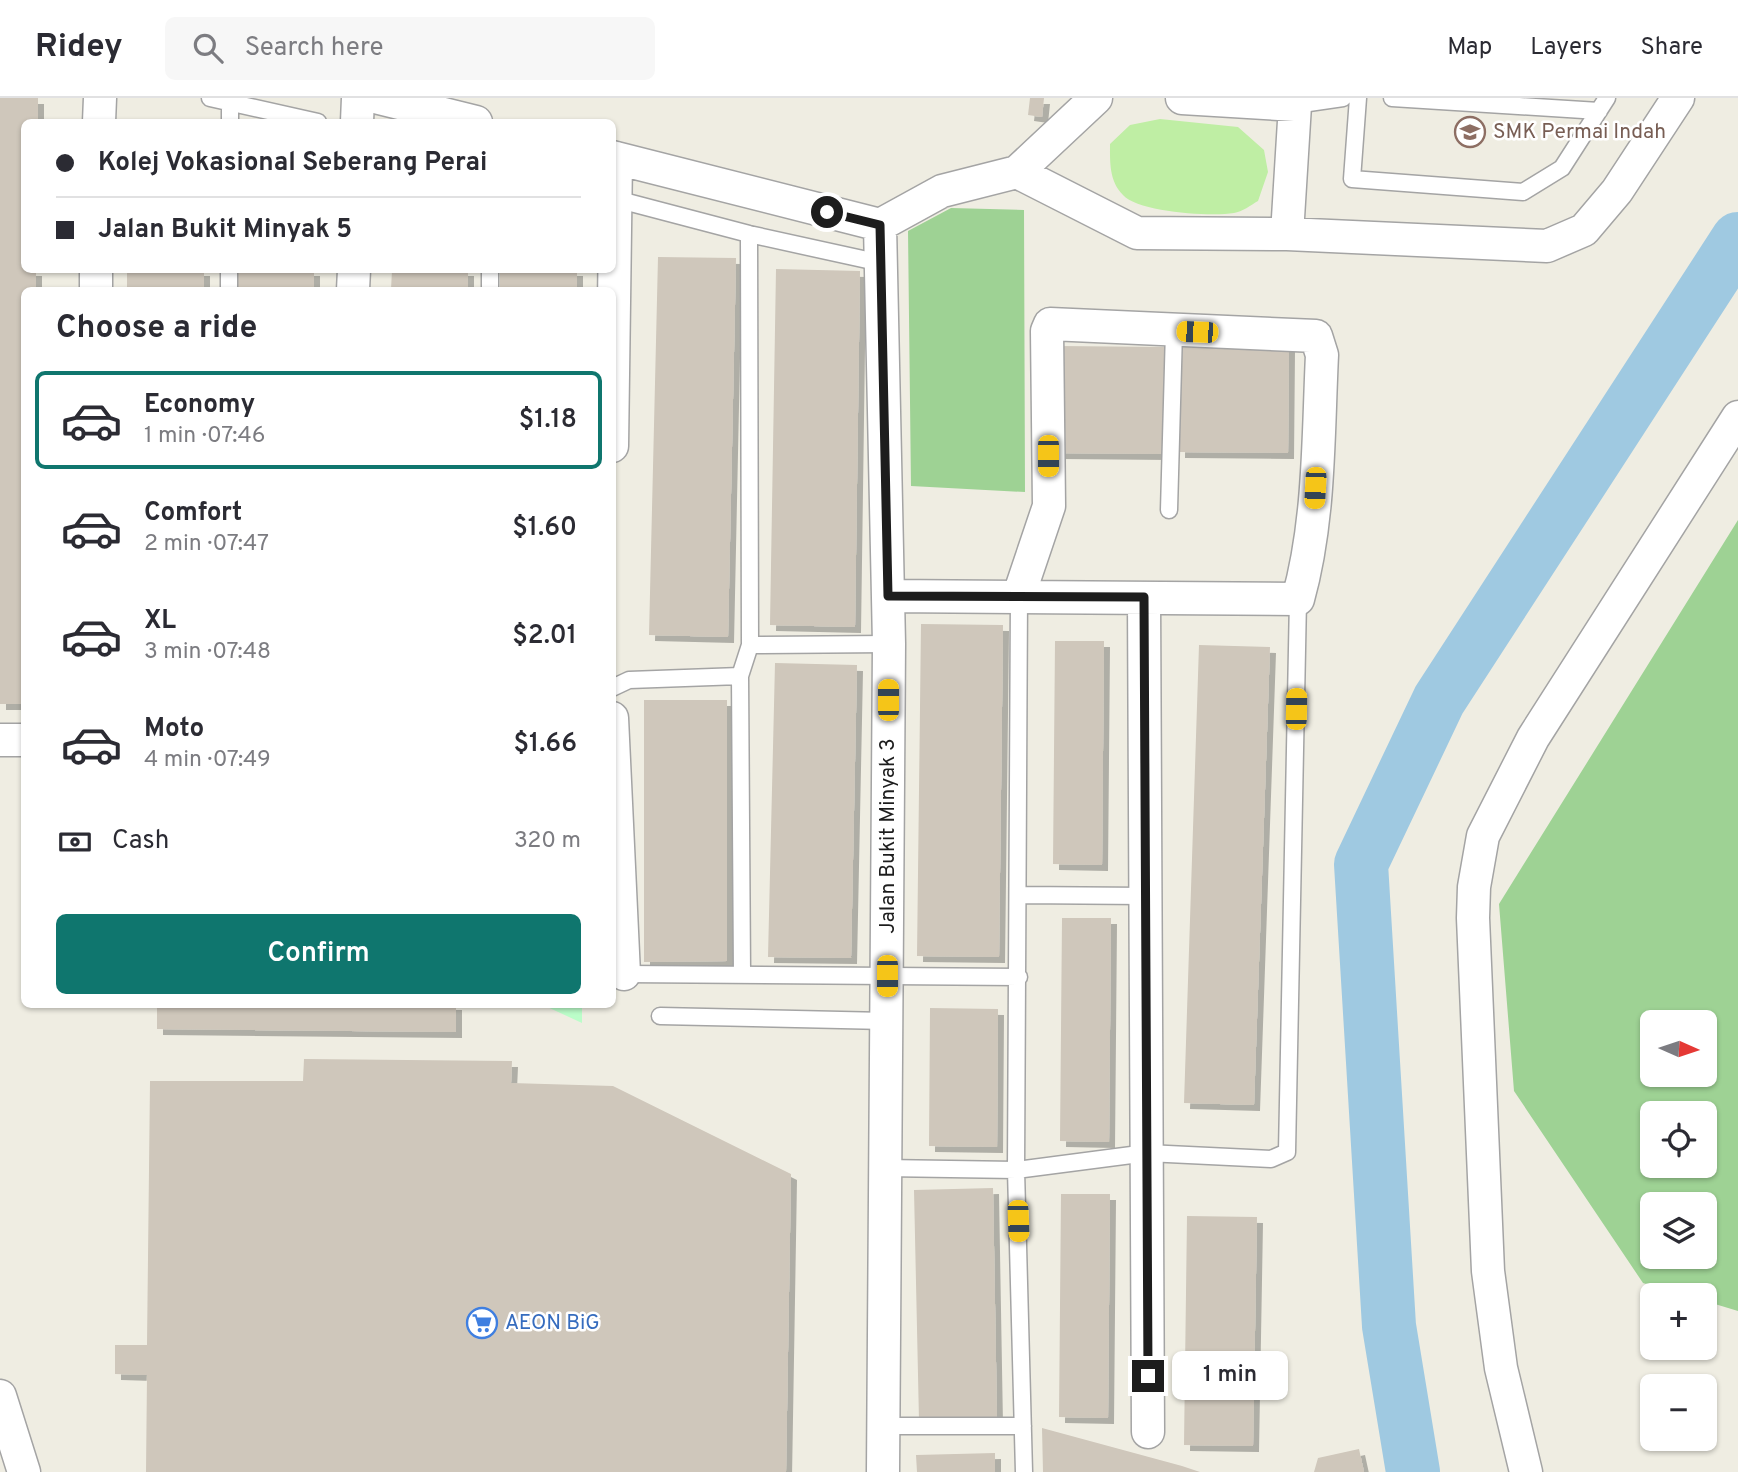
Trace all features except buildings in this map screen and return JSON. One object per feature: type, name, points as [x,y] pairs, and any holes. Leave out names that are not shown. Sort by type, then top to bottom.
[{"type":"street","points":[[99,119],[100,98]]},
{"type":"street","points":[[357,119],[358,98]]},
{"type":"street","points":[[379,98],[464,119]]},
{"type":"street","points":[[616,158],[880,225],[942,191],[1017,172],[1096,98]]},
{"type":"street","points":[[1182,98],[1295,105],[1287,234]]},
{"type":"street","points":[[1017,172],[1137,233],[1287,234],[1547,246],[1584,230],[1616,191],[1678,98]]},
{"type":"street","name":"Jalan Bukit Minyak 3","points":[[880,225],[889,644],[883,1472]]},
{"type":"street","points":[[888,596],[1298,598],[1308,560],[1313,515],[1322,355],[1316,336],[1050,324],[1047,331],[1049,506],[1018,595]]},
{"type":"street","points":[[1526,1472],[1501,1368],[1488,1270],[1473,918],[1474,887],[1483,836],[1533,738],[1738,417]]},
{"type":"street","points":[[1144,597],[1148,1432]]},
{"type":"street","points":[[0,740],[21,740]]},
{"type":"street","points":[[616,803],[624,974]]},
{"type":"street","points":[[0,1396],[24,1472]]},
{"type":"lane","points":[[210,98],[304,119]]},
{"type":"lane","points":[[1295,105],[1343,98]]},
{"type":"lane","points":[[1358,98],[1352,179],[1523,192],[1562,168],[1603,104]]},
{"type":"lane","points":[[1392,98],[1603,104]]},
{"type":"lane","points":[[230,103],[230,119]]},
{"type":"lane","points":[[616,199],[749,234],[881,263]]},
{"type":"lane","points":[[742,974],[740,676],[750,645],[749,234]]},
{"type":"lane","points":[[1169,510],[1174,331]]},
{"type":"lane","points":[[1018,595],[1019,977],[1016,1170],[1024,1472]]},
{"type":"lane","points":[[884,1168],[1016,1170],[1147,1153],[1271,1159],[1287,1152],[1298,598]]},
{"type":"lane","points":[[750,645],[889,644]]},
{"type":"lane","points":[[616,686],[629,680],[740,676]]},
{"type":"lane","points":[[1019,895],[1146,897]]},
{"type":"lane","points":[[624,974],[1019,977]]},
{"type":"lane","points":[[660,1016],[886,1021]]},
{"type":"lane","points":[[884,1426],[1023,1426]]},
{"type":"green space","points":[[1160,119],[1238,127],[1264,150],[1268,172],[1258,201],[1234,213],[1193,214],[1143,206],[1123,195],[1113,177],[1110,144],[1130,125]]},
{"type":"green space","points":[[951,208],[1024,210],[1025,492],[911,486],[908,231]]},
{"type":"green space","points":[[1738,520],[1738,1311],[1717,1305],[1717,1283],[1643,1283],[1514,1091],[1499,904]]},
{"type":"green space","points":[[550,1008],[582,1008],[582,1023]]},
{"type":"waterway","points":[[1413,1472],[1389,1326],[1361,864],[1439,700],[1738,239]]},
{"type":"place","name":"SMK Permai Indah","points":[[1470,132]]},
{"type":"place","name":"AEON BiG","points":[[482,1323]]},
{"type":"route","points":[[827,212],[880,225],[888,596],[1144,597],[1148,1376]]}]
